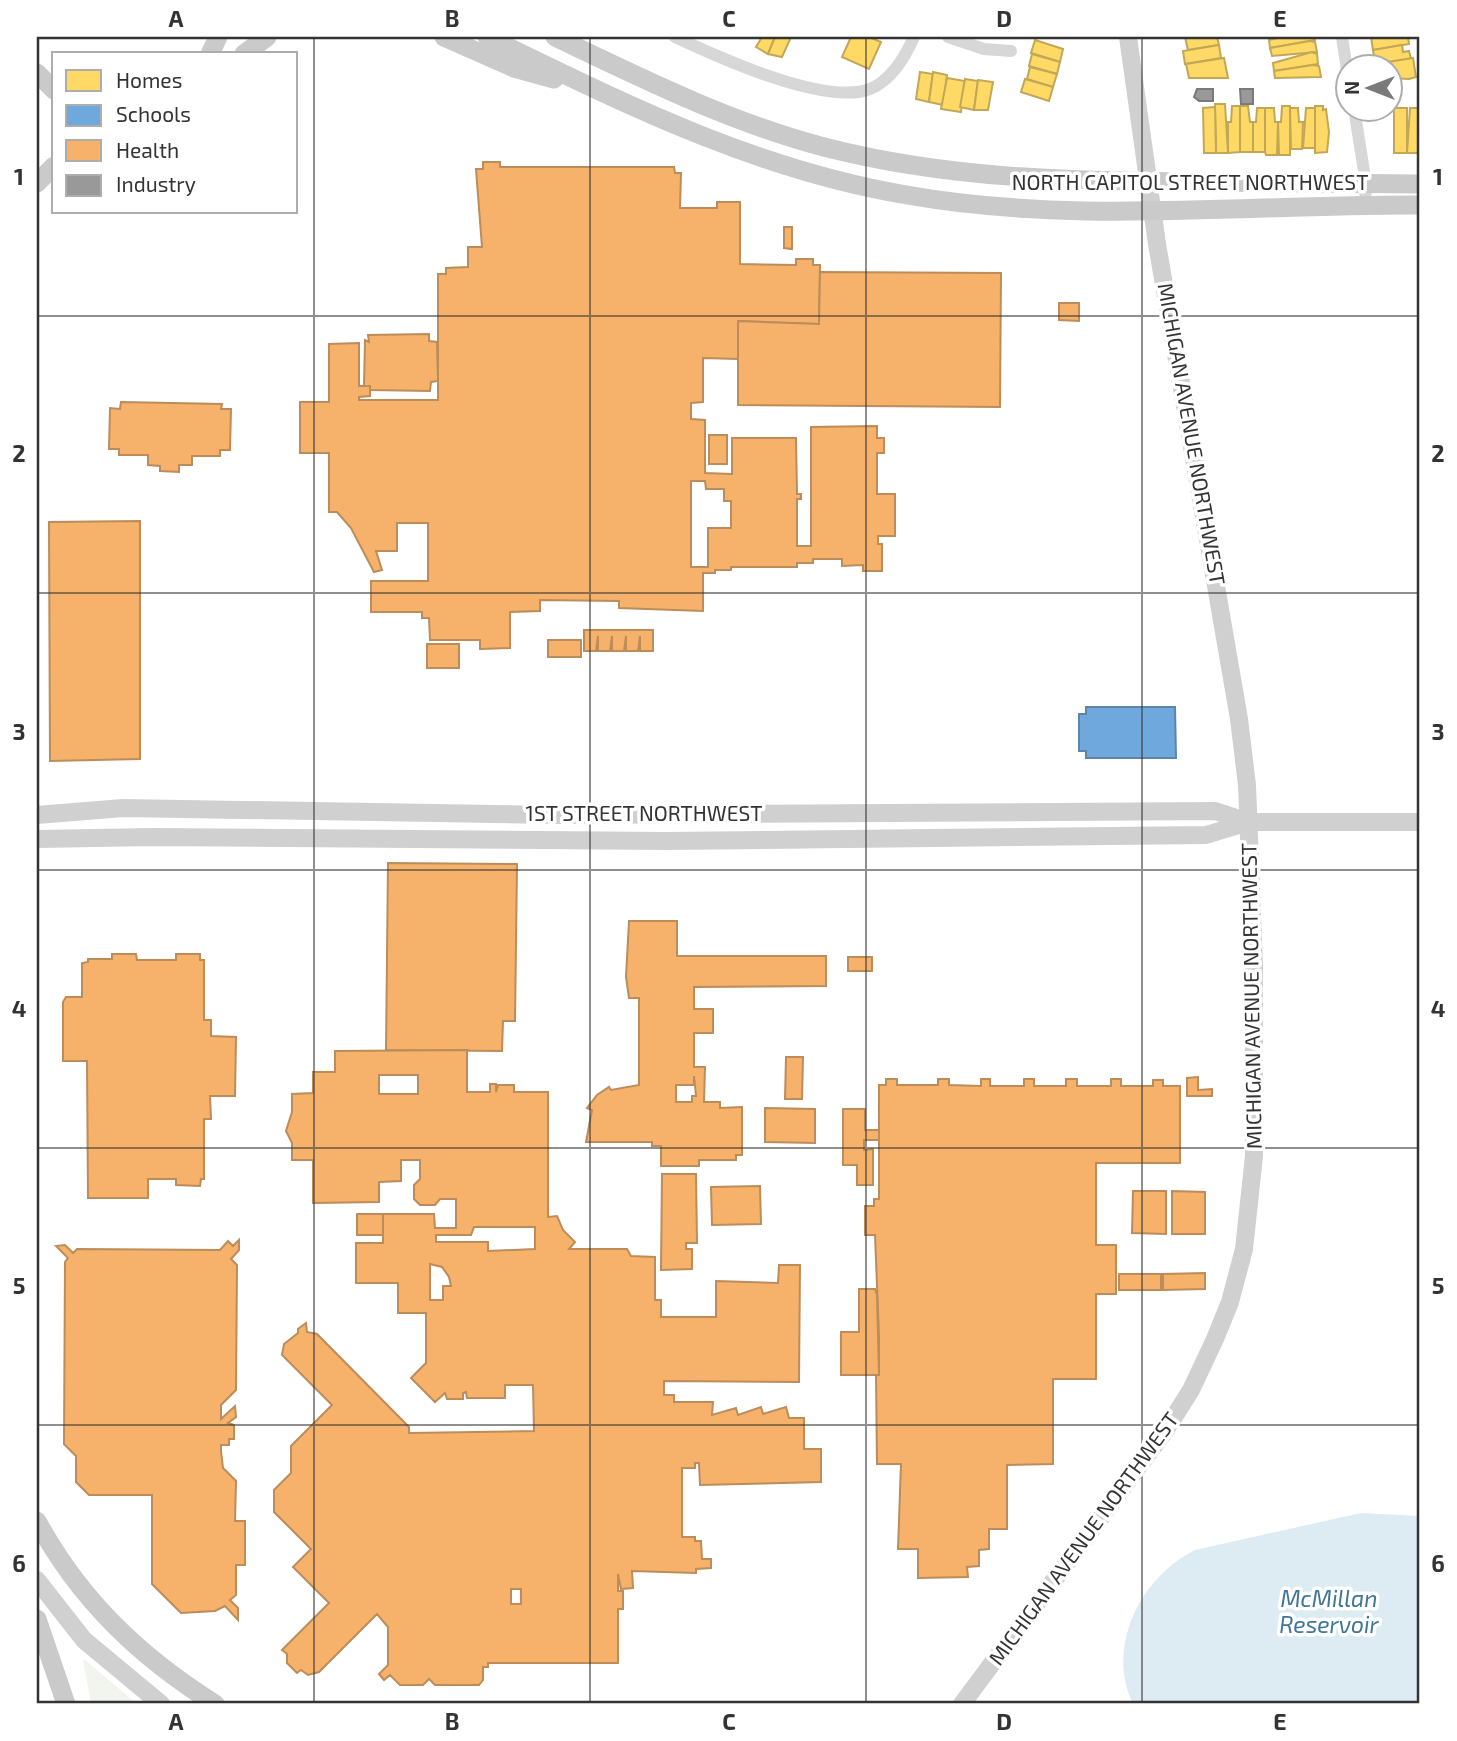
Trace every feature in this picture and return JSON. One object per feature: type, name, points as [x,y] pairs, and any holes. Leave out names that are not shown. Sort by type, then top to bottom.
[{"type":"main road","points":[[247,52],[267,37]]},
{"type":"main road","points":[[444,37],[514,68],[607,95]]},
{"type":"main road","name":"NORTH CAPITOL STREET NORTHWEST","points":[[486,37],[607,95],[741,152],[869,188],[1004,207],[1153,210],[1420,205]]},
{"type":"main road","points":[[555,37],[719,113],[825,147],[908,165],[983,176],[1150,182],[1420,184]]},
{"type":"main road","points":[[37,73],[52,88]]},
{"type":"main road","points":[[37,183],[52,168]]},
{"type":"main road","points":[[37,1521],[74,1582],[119,1633],[156,1665],[215,1704]]},
{"type":"main road","points":[[37,1619],[66,1704]]},
{"type":"street","points":[[675,37],[776,79],[851,92],[870,89],[888,78],[914,37]]},
{"type":"street","points":[[948,37],[984,49],[1011,51]]},
{"type":"street","name":"MICHIGAN AVENUE NORTHWEST","points":[[962,1704],[1170,1424],[1208,1356],[1230,1302],[1244,1249],[1253,1175],[1254,966],[1249,822],[1232,668],[1153,210],[1128,37]]},
{"type":"street","points":[[1356,122],[1366,184],[1365,205]]},
{"type":"street","name":"1ST STREET NORTHWEST","points":[[37,815],[123,808],[558,815],[1215,811],[1249,822]]},
{"type":"street","name":"1ST STREET NORTHWEST","points":[[37,839],[153,837],[666,841],[1206,835],[1249,822],[1420,822]]},
{"type":"street","points":[[37,1580],[84,1640],[161,1704]]},
{"type":"shaded area","points":[[85,1660],[137,1704],[91,1704]]},
{"type":"water","name":"McMillan Reservoir","points":[[1361,1513],[1420,1516],[1420,1704],[1133,1704],[1125,1682],[1123,1659],[1126,1637],[1133,1615],[1144,1595],[1176,1562],[1195,1550]]},
{"type":"building: Homes","points":[[762,37],[775,37],[768,54],[756,47]]},
{"type":"building: Homes","points":[[775,37],[791,37],[782,57],[768,54]]},
{"type":"building: Homes","points":[[851,37],[869,37],[881,42],[869,69],[842,57]]},
{"type":"building: Homes","points":[[1185,37],[1217,37],[1219,45],[1188,50]]},
{"type":"building: Homes","points":[[1282,37],[1314,37],[1315,40],[1270,48],[1269,40]]},
{"type":"building: Homes","points":[[1371,37],[1408,37],[1409,44],[1373,50]]},
{"type":"building: Homes","points":[[1035,40],[1063,49],[1060,62],[1031,53]]},
{"type":"building: Homes","points":[[1315,42],[1317,52],[1272,56],[1270,48]]},
{"type":"building: Homes","points":[[1219,45],[1221,58],[1185,64],[1183,51]]},
{"type":"building: Homes","points":[[1402,45],[1403,52],[1373,52]]},
{"type":"building: Homes","points":[[1409,51],[1411,59],[1404,60],[1403,52]]},
{"type":"building: Homes","points":[[1312,52],[1317,54],[1318,64],[1274,71],[1273,63]]},
{"type":"building: Homes","points":[[1032,54],[1060,62],[1057,74],[1029,66]]},
{"type":"building: Homes","points":[[1224,58],[1228,78],[1189,78],[1186,64]]},
{"type":"building: Homes","points":[[1413,58],[1416,77],[1404,79],[1404,59]]},
{"type":"building: Homes","points":[[1319,66],[1321,77],[1275,78],[1274,71]]},
{"type":"building: Homes","points":[[1030,67],[1057,74],[1053,87],[1027,79]]},
{"type":"building: Homes","points":[[920,72],[933,74],[929,102],[916,99]]},
{"type":"building: Homes","points":[[933,72],[947,75],[943,105],[929,102]]},
{"type":"building: Homes","points":[[947,78],[965,81],[961,112],[941,109]]},
{"type":"building: Homes","points":[[965,79],[978,81],[974,110],[960,107]]},
{"type":"building: Homes","points":[[1025,79],[1053,87],[1049,101],[1021,92]]},
{"type":"building: Homes","points":[[978,80],[993,82],[988,110],[974,110]]},
{"type":"building: Homes","points":[[1215,104],[1225,104],[1228,153],[1216,153]]},
{"type":"building: Homes","points":[[1232,106],[1240,106],[1240,152],[1228,153],[1228,122],[1231,122]]},
{"type":"building: Homes","points":[[1240,106],[1248,106],[1250,122],[1253,122],[1253,152],[1240,152]]},
{"type":"building: Homes","points":[[1282,106],[1290,106],[1290,155],[1279,155],[1278,122],[1281,122]]},
{"type":"building: Homes","points":[[1315,106],[1323,106],[1323,110],[1326,109],[1329,132],[1327,152],[1315,153]]},
{"type":"building: Homes","points":[[1215,107],[1216,153],[1204,153],[1203,108]]},
{"type":"building: Homes","points":[[1257,108],[1265,108],[1265,152],[1253,152],[1253,122],[1256,122]]},
{"type":"building: Homes","points":[[1265,108],[1274,108],[1275,122],[1278,122],[1277,155],[1266,155],[1265,152]]},
{"type":"building: Homes","points":[[1290,108],[1298,108],[1299,122],[1303,122],[1302,149],[1291,149]]},
{"type":"building: Homes","points":[[1306,108],[1315,108],[1315,148],[1303,148]]},
{"type":"building: Homes","points":[[1404,108],[1407,108],[1407,153],[1394,153],[1394,122],[1404,122]]},
{"type":"building: Homes","points":[[1410,108],[1419,108],[1419,153],[1407,153]]},
{"type":"building: Schools","points":[[1086,707],[1175,707],[1176,758],[1086,758],[1086,751],[1079,751],[1079,714],[1086,714]]},
{"type":"building: Health","points":[[483,162],[500,162],[500,167],[674,167],[675,173],[681,173],[680,208],[717,208],[717,202],[740,202],[740,264],[796,265],[796,259],[813,259],[813,265],[820,265],[819,324],[738,321],[738,359],[703,358],[703,402],[691,403],[691,419],[705,420],[705,473],[732,474],[732,438],[796,438],[797,494],[801,494],[801,499],[797,499],[797,546],[811,546],[811,427],[877,426],[877,438],[884,438],[884,453],[877,453],[877,494],[895,494],[895,536],[878,536],[878,544],[882,544],[882,571],[863,571],[863,565],[842,566],[842,559],[813,559],[813,563],[797,563],[797,567],[731,567],[731,570],[715,570],[715,573],[703,573],[703,611],[619,608],[619,601],[540,600],[540,611],[510,612],[510,648],[480,649],[480,640],[430,640],[429,618],[422,618],[422,612],[371,612],[371,581],[428,581],[428,523],[397,523],[397,551],[376,551],[382,570],[374,572],[351,528],[337,512],[329,512],[329,453],[300,453],[300,402],[329,402],[329,344],[359,343],[359,386],[370,386],[370,396],[359,397],[359,400],[438,400],[438,274],[446,274],[446,268],[468,267],[468,247],[482,247],[476,169],[483,169]],"holes":[[[691,481],[705,481],[706,489],[724,489],[724,501],[731,501],[731,528],[708,528],[708,567],[691,567]]]},
{"type":"building: Health","points":[[784,227],[792,227],[792,249],[784,248]]},
{"type":"building: Health","points":[[820,272],[1001,273],[1000,407],[738,405],[738,321],[819,324]]},
{"type":"building: Health","points":[[1059,303],[1079,303],[1079,321],[1059,320]]},
{"type":"building: Health","points":[[429,334],[429,341],[437,342],[438,381],[431,382],[430,391],[370,390],[370,386],[364,386],[365,340],[369,342],[368,335]]},
{"type":"building: Health","points":[[121,402],[222,404],[221,409],[231,409],[230,450],[220,450],[220,456],[192,456],[192,465],[179,465],[179,472],[160,471],[160,466],[148,465],[148,455],[119,455],[119,449],[109,449],[110,408],[120,409]]},
{"type":"building: Health","points":[[709,435],[727,435],[727,464],[709,464]]},
{"type":"building: Health","points":[[140,521],[140,759],[50,761],[49,522]]},
{"type":"building: Health","points":[[584,630],[653,630],[653,651],[640,651],[640,636],[638,651],[626,651],[626,636],[624,651],[612,651],[612,636],[610,651],[598,651],[598,636],[596,651],[584,651]]},
{"type":"building: Health","points":[[548,640],[581,640],[581,657],[548,657]]},
{"type":"building: Health","points":[[427,644],[459,644],[459,668],[427,668]]},
{"type":"building: Health","points":[[388,863],[517,864],[515,1021],[503,1021],[502,1051],[386,1050]]},
{"type":"building: Health","points":[[629,921],[677,921],[677,956],[826,956],[826,986],[694,987],[694,1009],[713,1009],[713,1033],[694,1033],[694,1067],[705,1067],[704,1102],[720,1102],[720,1108],[742,1107],[742,1155],[736,1155],[736,1160],[699,1160],[699,1166],[661,1166],[661,1146],[652,1146],[652,1142],[586,1142],[592,1110],[587,1108],[597,1095],[609,1087],[611,1090],[639,1085],[639,998],[629,998],[626,977]],"holes":[[[694,1076],[696,1096],[692,1096],[692,1102],[676,1102],[676,1085],[694,1085]]]},
{"type":"building: Health","points":[[112,954],[136,954],[137,960],[176,960],[176,954],[200,954],[200,960],[204,960],[204,1020],[211,1020],[211,1036],[236,1037],[235,1096],[210,1096],[211,1119],[204,1119],[204,1179],[201,1179],[200,1186],[176,1185],[176,1179],[148,1179],[148,1198],[88,1198],[87,1061],[63,1061],[63,1002],[66,997],[82,997],[82,963],[88,962],[88,959],[112,959]]},
{"type":"building: Health","points":[[848,957],[872,957],[872,971],[848,971]]},
{"type":"building: Health","points":[[467,1050],[467,1092],[490,1092],[490,1084],[496,1084],[496,1092],[498,1085],[514,1085],[514,1092],[548,1092],[548,1217],[557,1216],[563,1230],[575,1242],[569,1249],[627,1249],[631,1256],[655,1257],[655,1300],[661,1300],[661,1317],[716,1317],[716,1281],[778,1283],[779,1265],[800,1265],[799,1382],[664,1381],[664,1395],[674,1395],[674,1402],[713,1402],[712,1415],[736,1408],[738,1415],[761,1407],[763,1414],[786,1407],[789,1418],[804,1418],[804,1449],[821,1449],[821,1482],[700,1485],[699,1463],[695,1463],[695,1468],[682,1468],[682,1537],[695,1537],[695,1541],[701,1541],[702,1559],[711,1559],[711,1568],[696,1569],[696,1573],[632,1571],[633,1588],[621,1589],[618,1574],[618,1591],[623,1591],[623,1609],[618,1609],[618,1663],[488,1663],[488,1667],[483,1667],[483,1680],[479,1685],[435,1685],[429,1679],[423,1685],[400,1685],[390,1675],[384,1680],[379,1674],[388,1665],[388,1627],[377,1614],[319,1672],[308,1675],[301,1670],[297,1673],[287,1663],[287,1654],[282,1650],[329,1603],[293,1567],[311,1549],[274,1512],[274,1490],[291,1473],[291,1446],[332,1405],[282,1355],[284,1344],[298,1333],[298,1329],[306,1323],[307,1332],[317,1334],[409,1427],[409,1433],[534,1431],[533,1385],[505,1385],[505,1398],[467,1398],[466,1392],[463,1393],[463,1399],[447,1399],[445,1393],[435,1402],[411,1378],[426,1363],[426,1313],[398,1313],[398,1283],[356,1283],[356,1243],[383,1243],[383,1214],[434,1214],[435,1228],[456,1228],[456,1199],[440,1199],[435,1205],[420,1205],[414,1199],[414,1185],[420,1179],[420,1160],[401,1160],[401,1181],[379,1182],[379,1202],[313,1203],[313,1160],[292,1160],[292,1143],[286,1131],[292,1112],[292,1094],[313,1093],[313,1072],[335,1072],[335,1051]],"holes":[[[379,1075],[418,1075],[418,1094],[379,1094]],[[474,1227],[535,1227],[535,1249],[488,1251],[488,1242],[436,1242],[436,1235],[471,1235]],[[430,1264],[442,1267],[451,1286],[443,1286],[443,1300],[430,1300]],[[511,1589],[521,1589],[521,1604],[511,1604]]]},
{"type":"building: Health","points":[[786,1057],[803,1057],[802,1099],[785,1099]]},
{"type":"building: Health","points":[[1198,1077],[1198,1090],[1212,1089],[1212,1096],[1187,1096],[1187,1078]]},
{"type":"building: Health","points":[[886,1079],[897,1079],[897,1085],[938,1085],[938,1079],[949,1079],[949,1085],[981,1086],[981,1079],[990,1079],[990,1086],[1024,1086],[1024,1079],[1034,1079],[1034,1086],[1066,1086],[1066,1079],[1077,1079],[1077,1086],[1111,1086],[1111,1079],[1121,1079],[1121,1086],[1153,1086],[1153,1080],[1163,1080],[1163,1086],[1180,1086],[1180,1163],[1096,1163],[1096,1245],[1116,1245],[1116,1294],[1096,1294],[1096,1379],[1053,1379],[1053,1464],[1007,1465],[1007,1529],[989,1529],[989,1549],[979,1550],[979,1566],[967,1567],[968,1577],[918,1578],[918,1549],[898,1549],[901,1464],[877,1464],[876,1375],[879,1375],[879,1336],[875,1235],[865,1235],[865,1206],[874,1206],[874,1199],[879,1199],[879,1085],[886,1085]]},
{"type":"building: Health","points":[[765,1108],[815,1109],[815,1143],[765,1142]]},
{"type":"building: Health","points":[[843,1109],[865,1109],[865,1130],[879,1130],[879,1140],[864,1140],[864,1150],[873,1149],[873,1185],[857,1185],[857,1165],[843,1165]]},
{"type":"building: Health","points":[[662,1174],[696,1174],[697,1243],[686,1243],[686,1249],[692,1249],[692,1269],[661,1270]]},
{"type":"building: Health","points":[[760,1186],[761,1224],[712,1225],[711,1187]]},
{"type":"building: Health","points":[[1133,1191],[1166,1191],[1166,1234],[1132,1233]]},
{"type":"building: Health","points":[[1172,1191],[1205,1192],[1205,1234],[1172,1234]]},
{"type":"building: Health","points":[[357,1214],[383,1214],[383,1235],[357,1235]]},
{"type":"building: Health","points":[[239,1240],[239,1250],[231,1259],[237,1265],[236,1390],[221,1405],[221,1419],[235,1406],[236,1417],[228,1423],[234,1425],[234,1439],[229,1439],[229,1445],[221,1445],[221,1451],[223,1468],[236,1481],[235,1521],[245,1521],[245,1565],[236,1565],[236,1595],[230,1600],[238,1608],[238,1620],[225,1606],[215,1611],[181,1613],[152,1584],[152,1495],[89,1495],[76,1482],[76,1456],[64,1444],[65,1262],[68,1258],[56,1246],[65,1245],[73,1253],[77,1249],[220,1250],[228,1241],[233,1246]]},
{"type":"building: Health","points":[[1205,1273],[1205,1289],[1163,1290],[1163,1274]]},
{"type":"building: Health","points":[[1119,1274],[1161,1274],[1161,1290],[1119,1290]]},
{"type":"building: Health","points":[[859,1289],[875,1289],[877,1295],[879,1375],[841,1375],[841,1332],[859,1332]]},
{"type":"building: Industry","points":[[1197,89],[1213,89],[1213,101],[1199,101],[1194,97]]},
{"type":"building: Industry","points":[[1240,89],[1253,89],[1253,104],[1241,104]]}]
